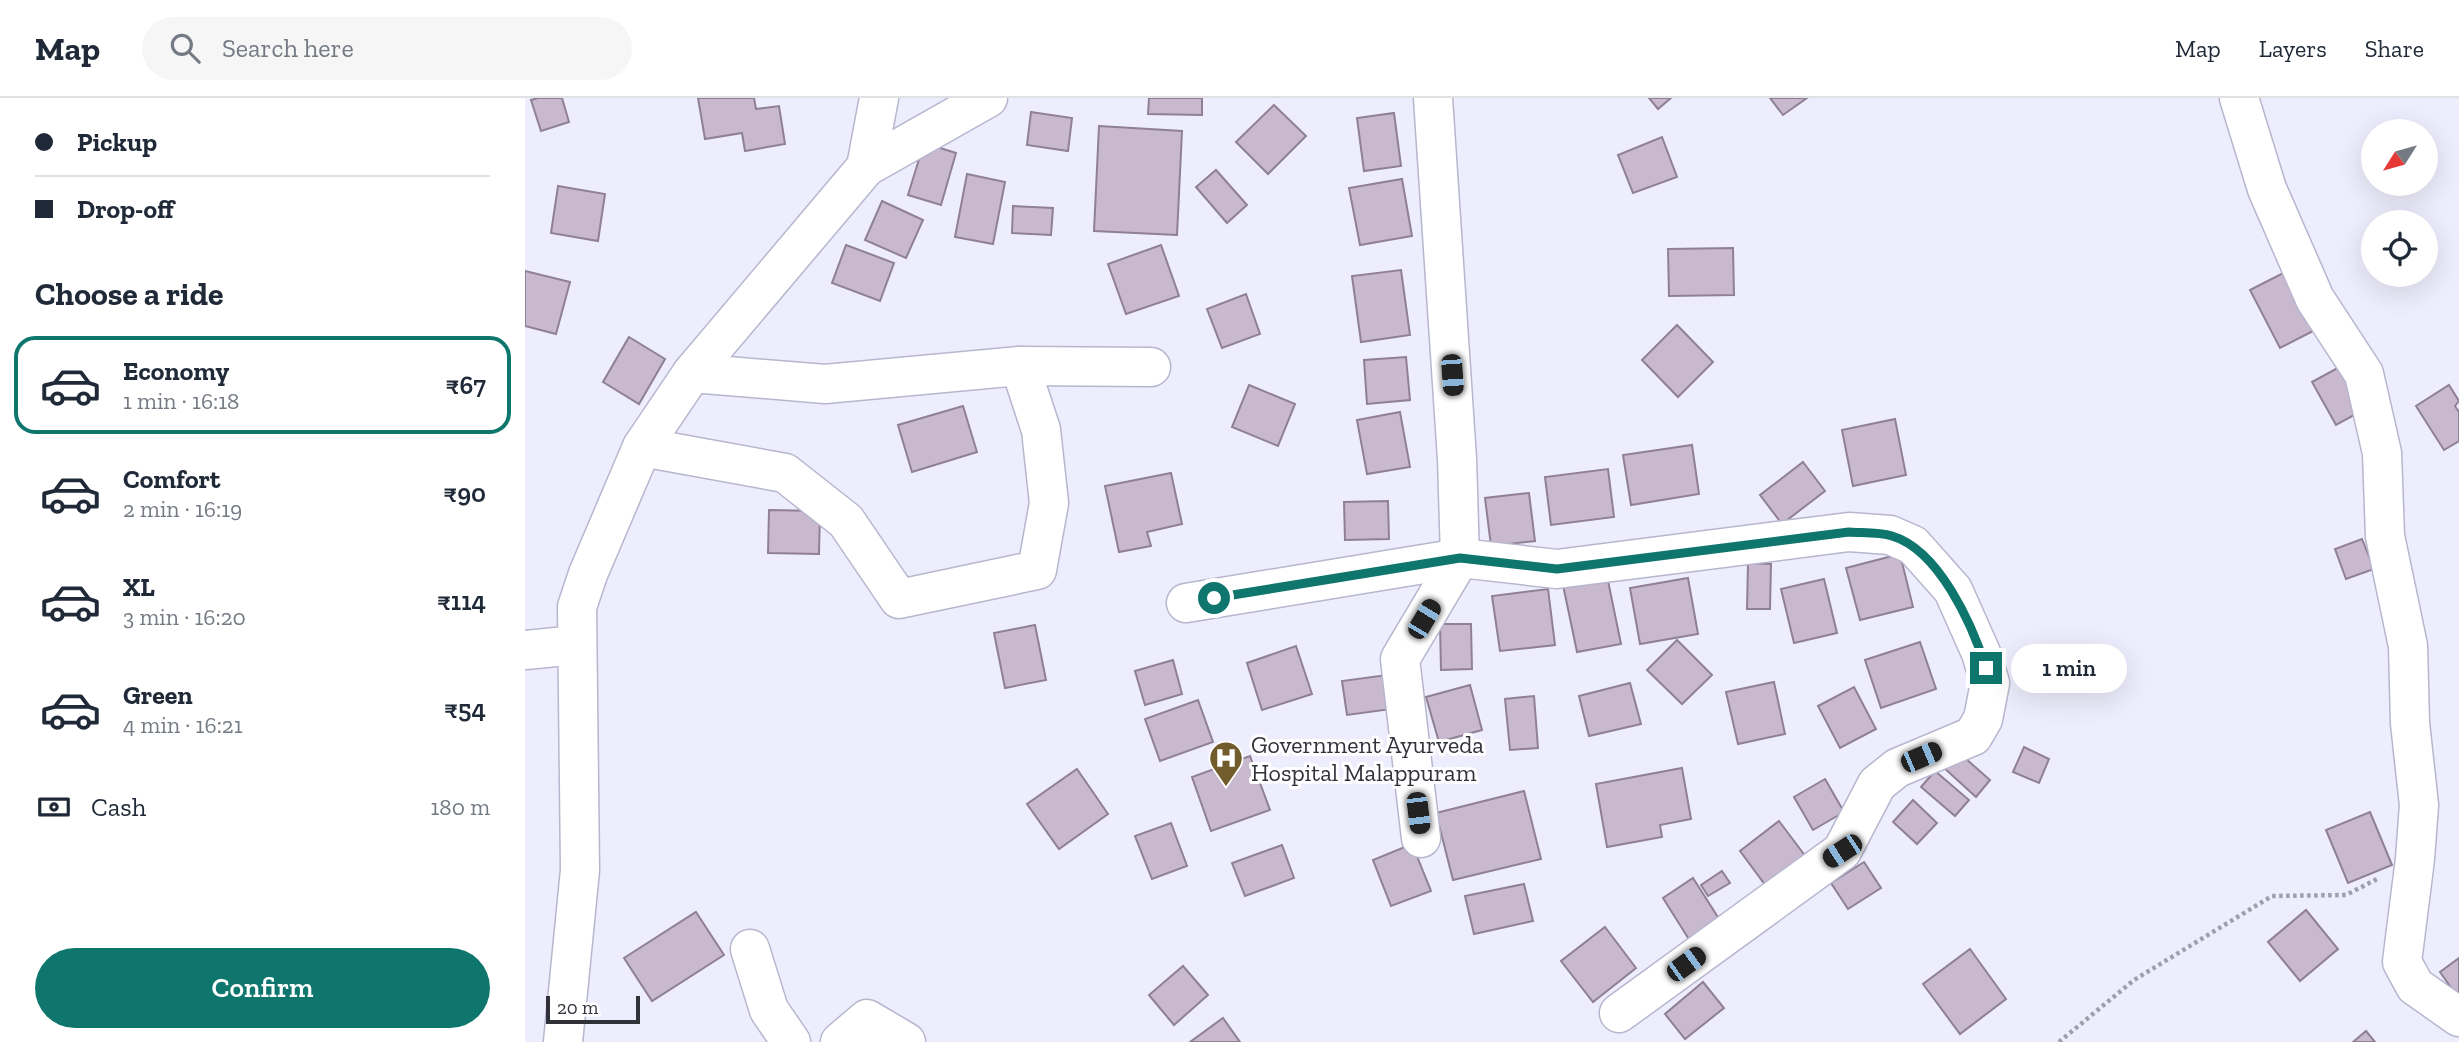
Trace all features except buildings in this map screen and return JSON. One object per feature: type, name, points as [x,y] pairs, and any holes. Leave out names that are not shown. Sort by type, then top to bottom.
[{"type":"street","points":[[866,167],[879,98]]},
{"type":"street","points":[[563,1042],[580,870],[577,607],[588,574],[642,447],[691,373],[866,167],[988,98]]},
{"type":"street","points":[[1421,838],[1400,659],[1460,558],[1457,458],[1433,98]]},
{"type":"street","points":[[2239,98],[2267,189],[2315,299],[2364,374],[2382,453],[2385,536],[2408,646],[2410,723],[2419,805],[2402,962],[2415,986],[2459,1017]]},
{"type":"street","points":[[691,373],[825,384],[1020,366],[1151,367]]},
{"type":"street","points":[[642,447],[785,473],[846,522],[899,599],[1037,570],[1049,503],[1041,430],[1020,366]]},
{"type":"street","points":[[1187,603],[1460,558],[1557,569],[1849,532],[1891,535],[1913,545],[1953,590],[1981,653],[1990,682],[1983,719],[1973,736],[1896,768],[1877,784],[1842,851],[1619,1013]]},
{"type":"street","points":[[525,650],[576,645]]},
{"type":"street","points":[[750,949],[769,1010],[791,1042]]},
{"type":"street","points":[[841,1042],[867,1019],[906,1042]]},
{"type":"path","points":[[2059,1042],[2134,979],[2272,896],[2346,895],[2415,859]]},
{"type":"place","name":"Government Ayurveda Hospital Malappuram","points":[[1226,788]]},
{"type":"route","points":[[1214,598],[1460,558],[1557,569],[1849,532],[1891,535],[1913,545],[1953,590],[1986,668]]}]
